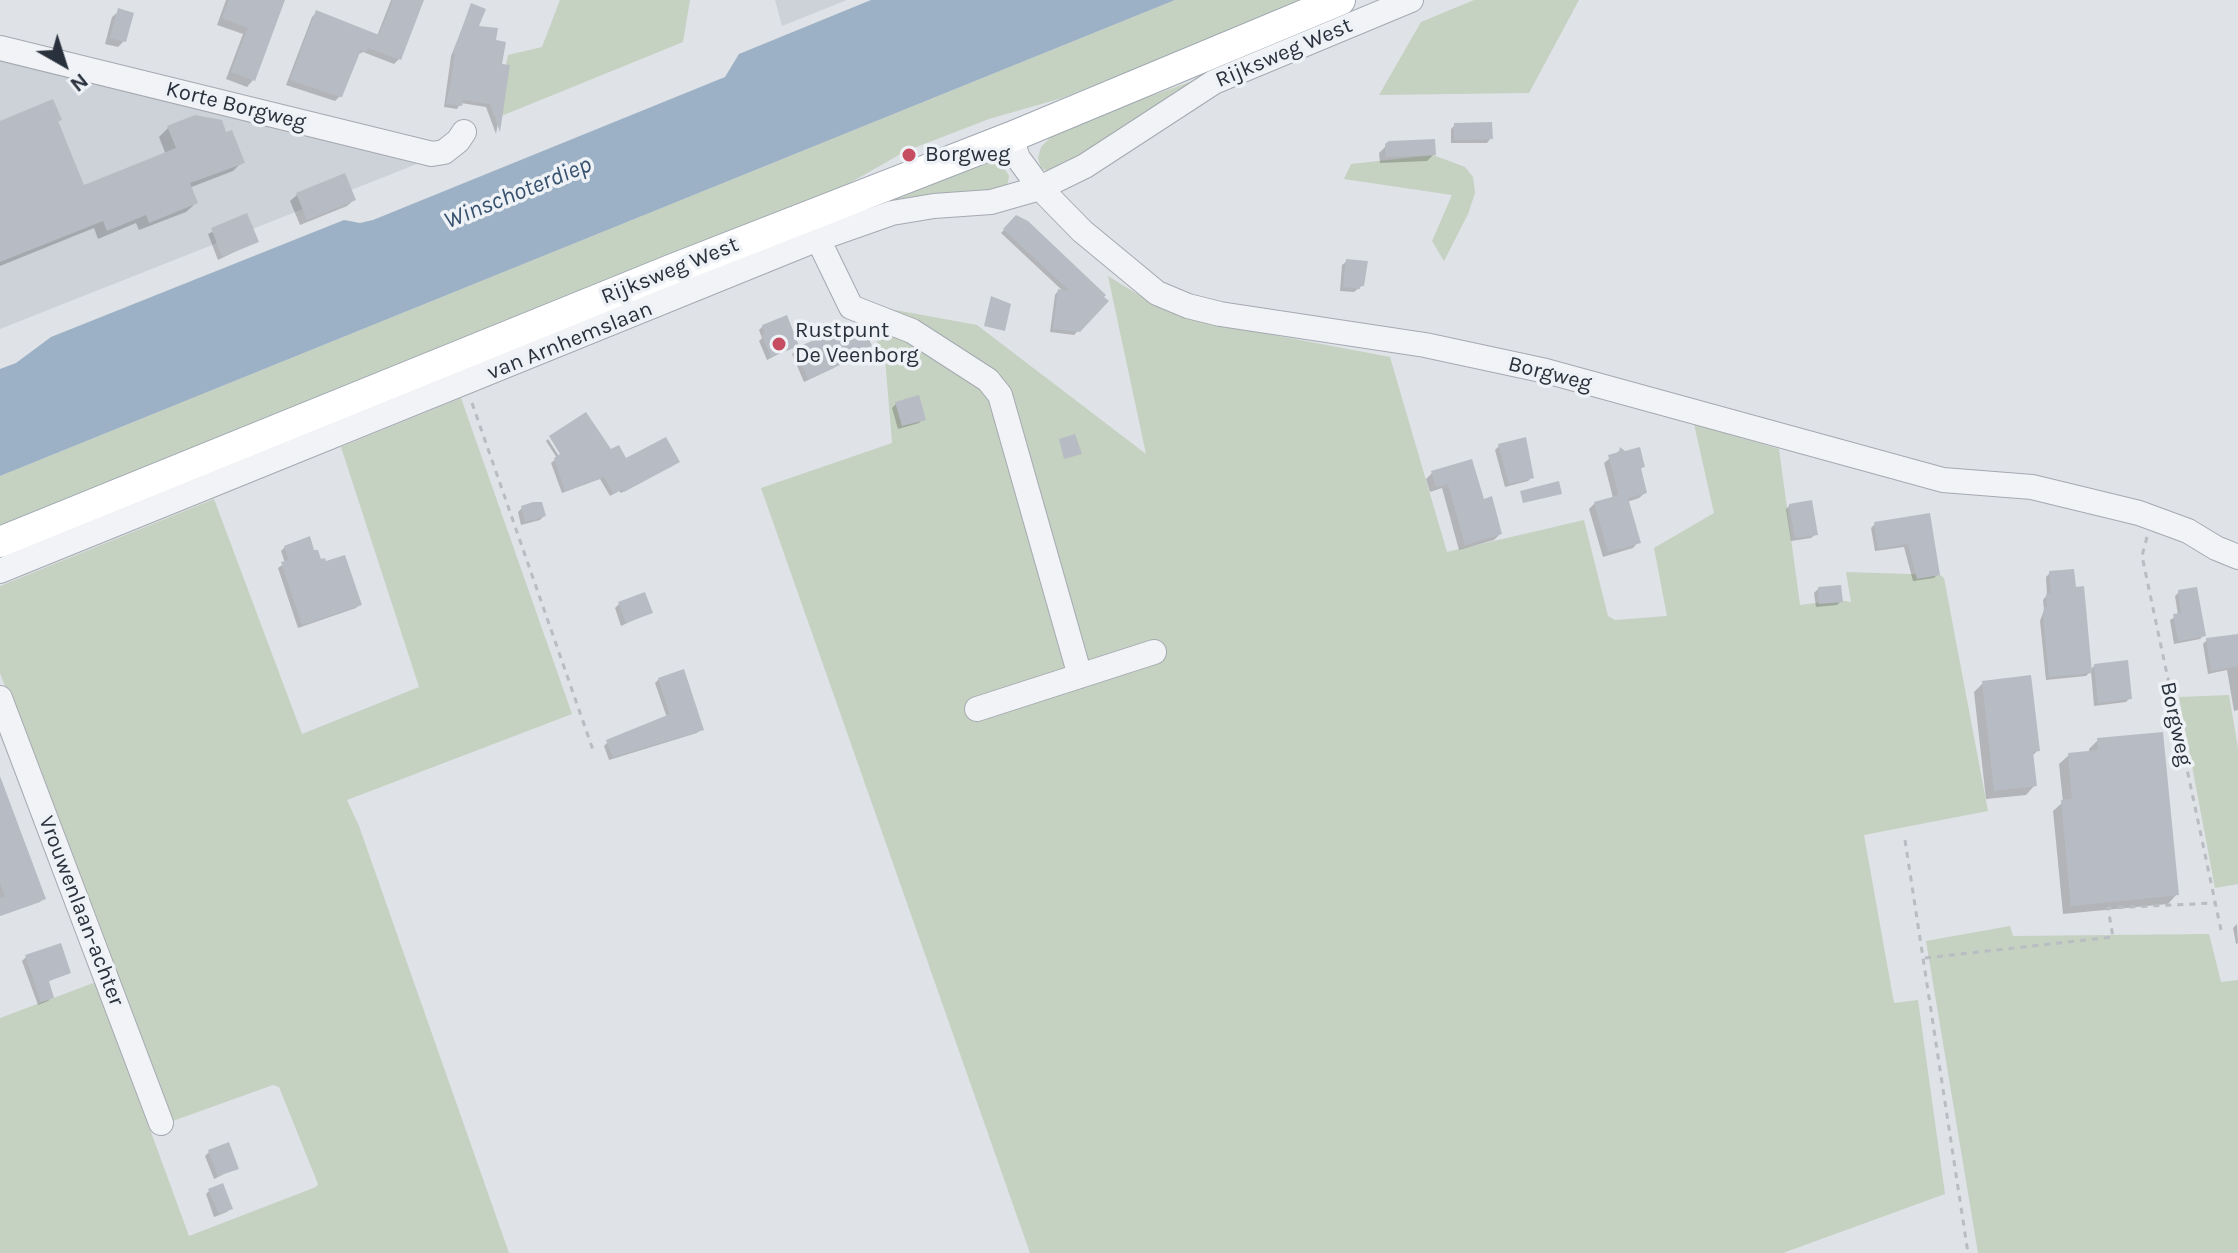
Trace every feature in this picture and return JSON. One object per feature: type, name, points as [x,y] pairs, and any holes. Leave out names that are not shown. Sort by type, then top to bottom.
[{"type":"main road","name":"Rijksweg West","points":[[0,542],[658,275],[1011,137],[1340,0]]},
{"type":"street","name":"Rijksweg West","points":[[1040,188],[1085,166],[1214,82],[1411,0]]},
{"type":"street","name":"Korte Borgweg","points":[[0,48],[432,154],[444,152],[464,132]]},
{"type":"street","name":"Borgweg","points":[[1011,137],[1018,158],[1040,188],[1082,231],[1142,282],[1172,300],[1204,311],[1425,345],[1546,371],[1943,480],[2032,487],[2151,517],[2188,531],[2238,557]]},
{"type":"street","name":"van Arnhemslaan","points":[[0,571],[818,239],[892,213],[991,202],[1040,188]]},
{"type":"street","points":[[818,239],[851,307],[912,331],[988,380],[1000,395],[1080,676]]},
{"type":"street","points":[[977,709],[1154,652]]},
{"type":"street","name":"Vrouwenlaan-achter","points":[[0,698],[161,1123]]},
{"type":"path","name":"van Arnhemslaan","points":[[465,384],[593,750]]},
{"type":"path","name":"Borgweg","points":[[2151,517],[2142,556],[2221,930]]},
{"type":"path","points":[[1905,840],[1968,1253]]},
{"type":"path","points":[[1923,958],[2113,937],[2108,908],[2214,903]]},
{"type":"shaded area","points":[[775,0],[847,0],[782,26]]},
{"type":"shaded area","points":[[0,56],[437,156],[0,329]]},
{"type":"green space","points":[[560,0],[690,0],[683,42],[494,119],[508,55],[542,47]]},
{"type":"green space","points":[[1175,0],[1306,0],[1062,98],[989,119],[906,151],[841,188],[0,529],[0,476]]},
{"type":"green space","points":[[1474,0],[1579,0],[1529,93],[1379,95],[1421,22]]},
{"type":"green space","points":[[1195,80],[1053,174],[1041,168],[1038,158],[1041,147],[1058,130]]},
{"type":"green space","points":[[1433,155],[1465,167],[1473,177],[1475,193],[1444,261],[1432,241],[1452,195],[1344,179],[1351,164]]},
{"type":"green space","points":[[992,162],[1003,166],[1009,176],[1007,188],[860,212],[867,207]]},
{"type":"green space","points":[[1108,276],[1147,300],[1205,322],[1390,357],[1447,552],[1584,520],[1608,616],[1615,620],[1667,616],[1654,548],[1714,513],[1694,424],[1779,449],[1800,605],[1839,600],[1851,602],[1846,572],[1940,575],[1944,578],[1988,811],[1864,835],[1894,1003],[1918,1000],[1945,1194],[1783,1253],[1030,1253],[761,488],[892,443],[885,357],[857,303],[977,325],[1146,454]]},
{"type":"green space","points":[[461,398],[572,714],[347,800],[359,826],[509,1253],[0,1253],[0,1018],[96,982],[189,1236],[318,1184],[279,1087],[273,1085],[170,1122],[0,673],[0,586],[214,499],[302,734],[419,687],[341,447]]},
{"type":"green space","points":[[2229,695],[2238,748],[2238,884],[2215,888],[2179,697]]},
{"type":"green space","points":[[2010,926],[2013,936],[2209,934],[2221,982],[2238,980],[2238,1253],[1978,1253],[1926,941]]},
{"type":"water","name":"Winschoterdiep","points":[[871,0],[1175,0],[0,476],[0,369],[16,363],[51,337],[344,220],[360,223],[373,220],[725,77],[739,54]]},
{"type":"building","points":[[229,0],[285,0],[255,81],[231,72],[248,28],[222,18]]},
{"type":"building","points":[[393,0],[424,0],[401,60],[368,48],[366,52],[361,50],[342,97],[290,80],[316,10],[379,35]]},
{"type":"building","points":[[471,3],[486,9],[479,26],[498,28],[496,40],[506,42],[502,64],[510,65],[500,132],[490,104],[463,100],[462,106],[446,104],[453,53]]},
{"type":"building","points":[[118,8],[134,13],[126,42],[110,38]]},
{"type":"building","points":[[53,99],[62,120],[58,121],[84,185],[176,148],[167,126],[195,115],[222,120],[226,132],[232,130],[245,163],[190,183],[198,203],[149,223],[146,215],[107,231],[103,221],[0,262],[0,121]]},
{"type":"building","points":[[1492,122],[1493,139],[1454,140],[1454,123]]},
{"type":"building","points":[[1435,139],[1436,155],[1386,157],[1385,144],[1389,141]]},
{"type":"building","points":[[345,173],[356,200],[307,220],[296,193]]},
{"type":"building","points":[[247,213],[259,242],[222,257],[211,228]]},
{"type":"building","points":[[1016,215],[1028,221],[1106,295],[1104,297],[1109,301],[1080,332],[1053,329],[1058,289],[1070,291],[1003,229]]},
{"type":"building","points":[[1346,259],[1368,261],[1364,286],[1360,289],[1343,287]]},
{"type":"building","points":[[991,296],[1011,304],[1005,331],[984,326]]},
{"type":"building","points":[[787,315],[799,346],[771,357],[762,335],[765,334],[762,325]]},
{"type":"building","points":[[854,324],[865,329],[872,346],[838,360],[840,365],[808,379],[795,348]]},
{"type":"building","points":[[919,395],[926,420],[902,426],[895,402]]},
{"type":"building","points":[[586,412],[611,449],[619,445],[626,458],[666,437],[680,462],[624,492],[623,489],[614,494],[604,477],[565,491],[554,458],[560,454],[549,436]]},
{"type":"building","points":[[1075,434],[1082,454],[1064,459],[1059,439]]},
{"type":"building","points":[[1526,437],[1534,478],[1509,484],[1498,444]]},
{"type":"building","points":[[1620,447],[1625,451],[1640,447],[1647,493],[1628,498],[1641,543],[1608,552],[1594,502],[1619,495],[1608,455],[1619,452]]},
{"type":"building","points":[[1472,459],[1484,499],[1492,496],[1502,534],[1465,545],[1448,484],[1436,487],[1431,471]]},
{"type":"building","points":[[1559,481],[1562,494],[1523,503],[1520,491]]},
{"type":"building","points":[[1812,500],[1818,535],[1795,538],[1789,504]]},
{"type":"building","points":[[542,502],[546,516],[525,522],[521,506]]},
{"type":"building","points":[[1930,513],[1940,575],[1917,579],[1908,544],[1878,549],[1874,522]]},
{"type":"building","points":[[310,536],[314,550],[318,550],[321,559],[325,558],[326,561],[345,555],[362,605],[302,625],[281,562],[289,560],[284,546]]},
{"type":"building","points":[[2074,569],[2076,587],[2084,586],[2092,673],[2049,677],[2043,616],[2044,607],[2047,607],[2046,594],[2051,593],[2049,571]]},
{"type":"building","points":[[1841,585],[1843,602],[1819,604],[1818,587]]},
{"type":"building","points":[[2197,587],[2206,636],[2178,641],[2173,614],[2181,613],[2178,590]]},
{"type":"building","points":[[645,592],[653,613],[626,623],[618,602]]},
{"type":"building","points":[[2238,634],[2238,666],[2211,671],[2206,638]]},
{"type":"building","points":[[2128,660],[2132,699],[2098,703],[2094,664]]},
{"type":"building","points":[[684,669],[704,730],[613,757],[606,740],[670,714],[658,678]]},
{"type":"building","points":[[2031,675],[2040,751],[2033,752],[2037,786],[1994,791],[1982,681]]},
{"type":"building","points":[[2163,732],[2179,895],[2071,906],[2061,800],[2072,799],[2068,753],[2098,750],[2097,738]]},
{"type":"building","points":[[0,776],[46,899],[0,916],[0,898],[5,897],[0,882]]},
{"type":"building","points":[[61,943],[71,973],[49,981],[54,998],[41,1002],[25,955]]},
{"type":"building","points":[[229,1142],[239,1169],[218,1176],[208,1150]]},
{"type":"building","points":[[223,1183],[233,1209],[219,1214],[208,1189]]},
{"type":"place","name":"Borgweg","points":[[909,155]]},
{"type":"place","name":"Rustpunt De Veenborg","points":[[779,344]]}]
